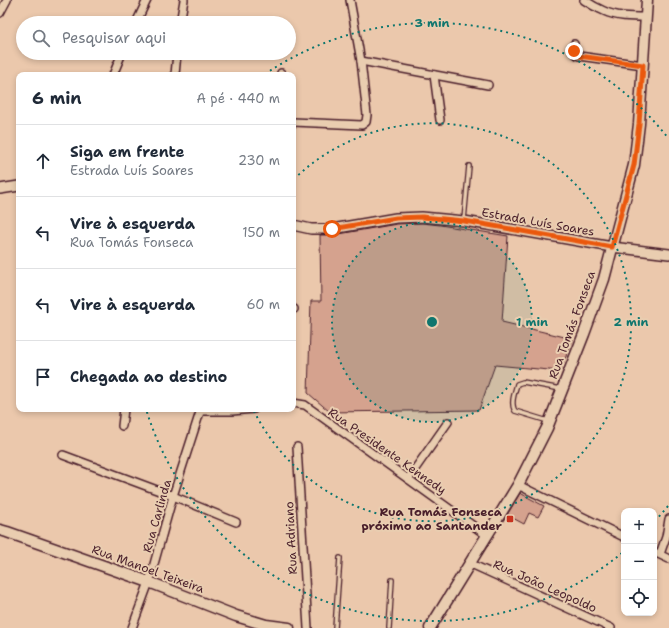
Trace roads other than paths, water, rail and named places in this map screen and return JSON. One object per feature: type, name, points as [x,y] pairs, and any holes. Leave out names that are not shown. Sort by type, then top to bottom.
[{"type":"main road","name":"Rua Tomás Fonseca","points":[[430,628],[518,485],[549,421],[584,334],[601,286],[634,165],[639,124],[647,0]]},
{"type":"main road","name":"Rua Manoel Teixeira","points":[[0,530],[149,582],[236,616],[266,625],[289,628]]},
{"type":"street","points":[[0,13],[7,0]]},
{"type":"street","points":[[139,16],[147,0]]},
{"type":"street","points":[[181,16],[184,0]]},
{"type":"street","points":[[296,122],[362,125],[366,122],[367,115],[361,61],[350,0]]},
{"type":"street","points":[[584,0],[615,15],[645,17]]},
{"type":"street","points":[[574,44],[575,54],[579,56],[643,65]]},
{"type":"street","points":[[114,72],[119,60]]},
{"type":"street","points":[[175,72],[176,60]]},
{"type":"street","points":[[361,61],[488,85]]},
{"type":"street","points":[[434,75],[440,120]]},
{"type":"street","points":[[0,189],[16,186]]},
{"type":"street","name":"Estrada Luís Soares","points":[[296,226],[311,229],[332,229],[396,218],[422,217],[464,221],[612,247],[669,254]]},
{"type":"street","name":"Rua Presidente Kennedy","points":[[296,404],[305,405],[486,535]]},
{"type":"street","points":[[122,426],[124,412]]},
{"type":"street","name":"Rua Carlinda","points":[[132,628],[149,582],[173,496],[199,412]]},
{"type":"street","points":[[408,479],[448,422]]},
{"type":"street","name":"Rua Adriano","points":[[297,447],[308,628]]},
{"type":"street","points":[[63,455],[173,496],[236,522]]},
{"type":"street","points":[[518,485],[621,536]]},
{"type":"street","points":[[669,519],[666,537],[657,553],[669,559]]},
{"type":"street","name":"Rua João Leopoldo","points":[[469,563],[611,628]]},
{"type":"lane","points":[[464,221],[469,166]]},
{"type":"lane","points":[[549,421],[515,410],[512,404],[517,384],[523,382],[562,389]]},
{"type":"lane","points":[[335,628],[340,558]]},
{"type":"lane","points":[[389,628],[392,580]]},
{"type":"place","name":"Rua Tomás Fonseca próximo ao Santander","points":[[510,519]]}]
